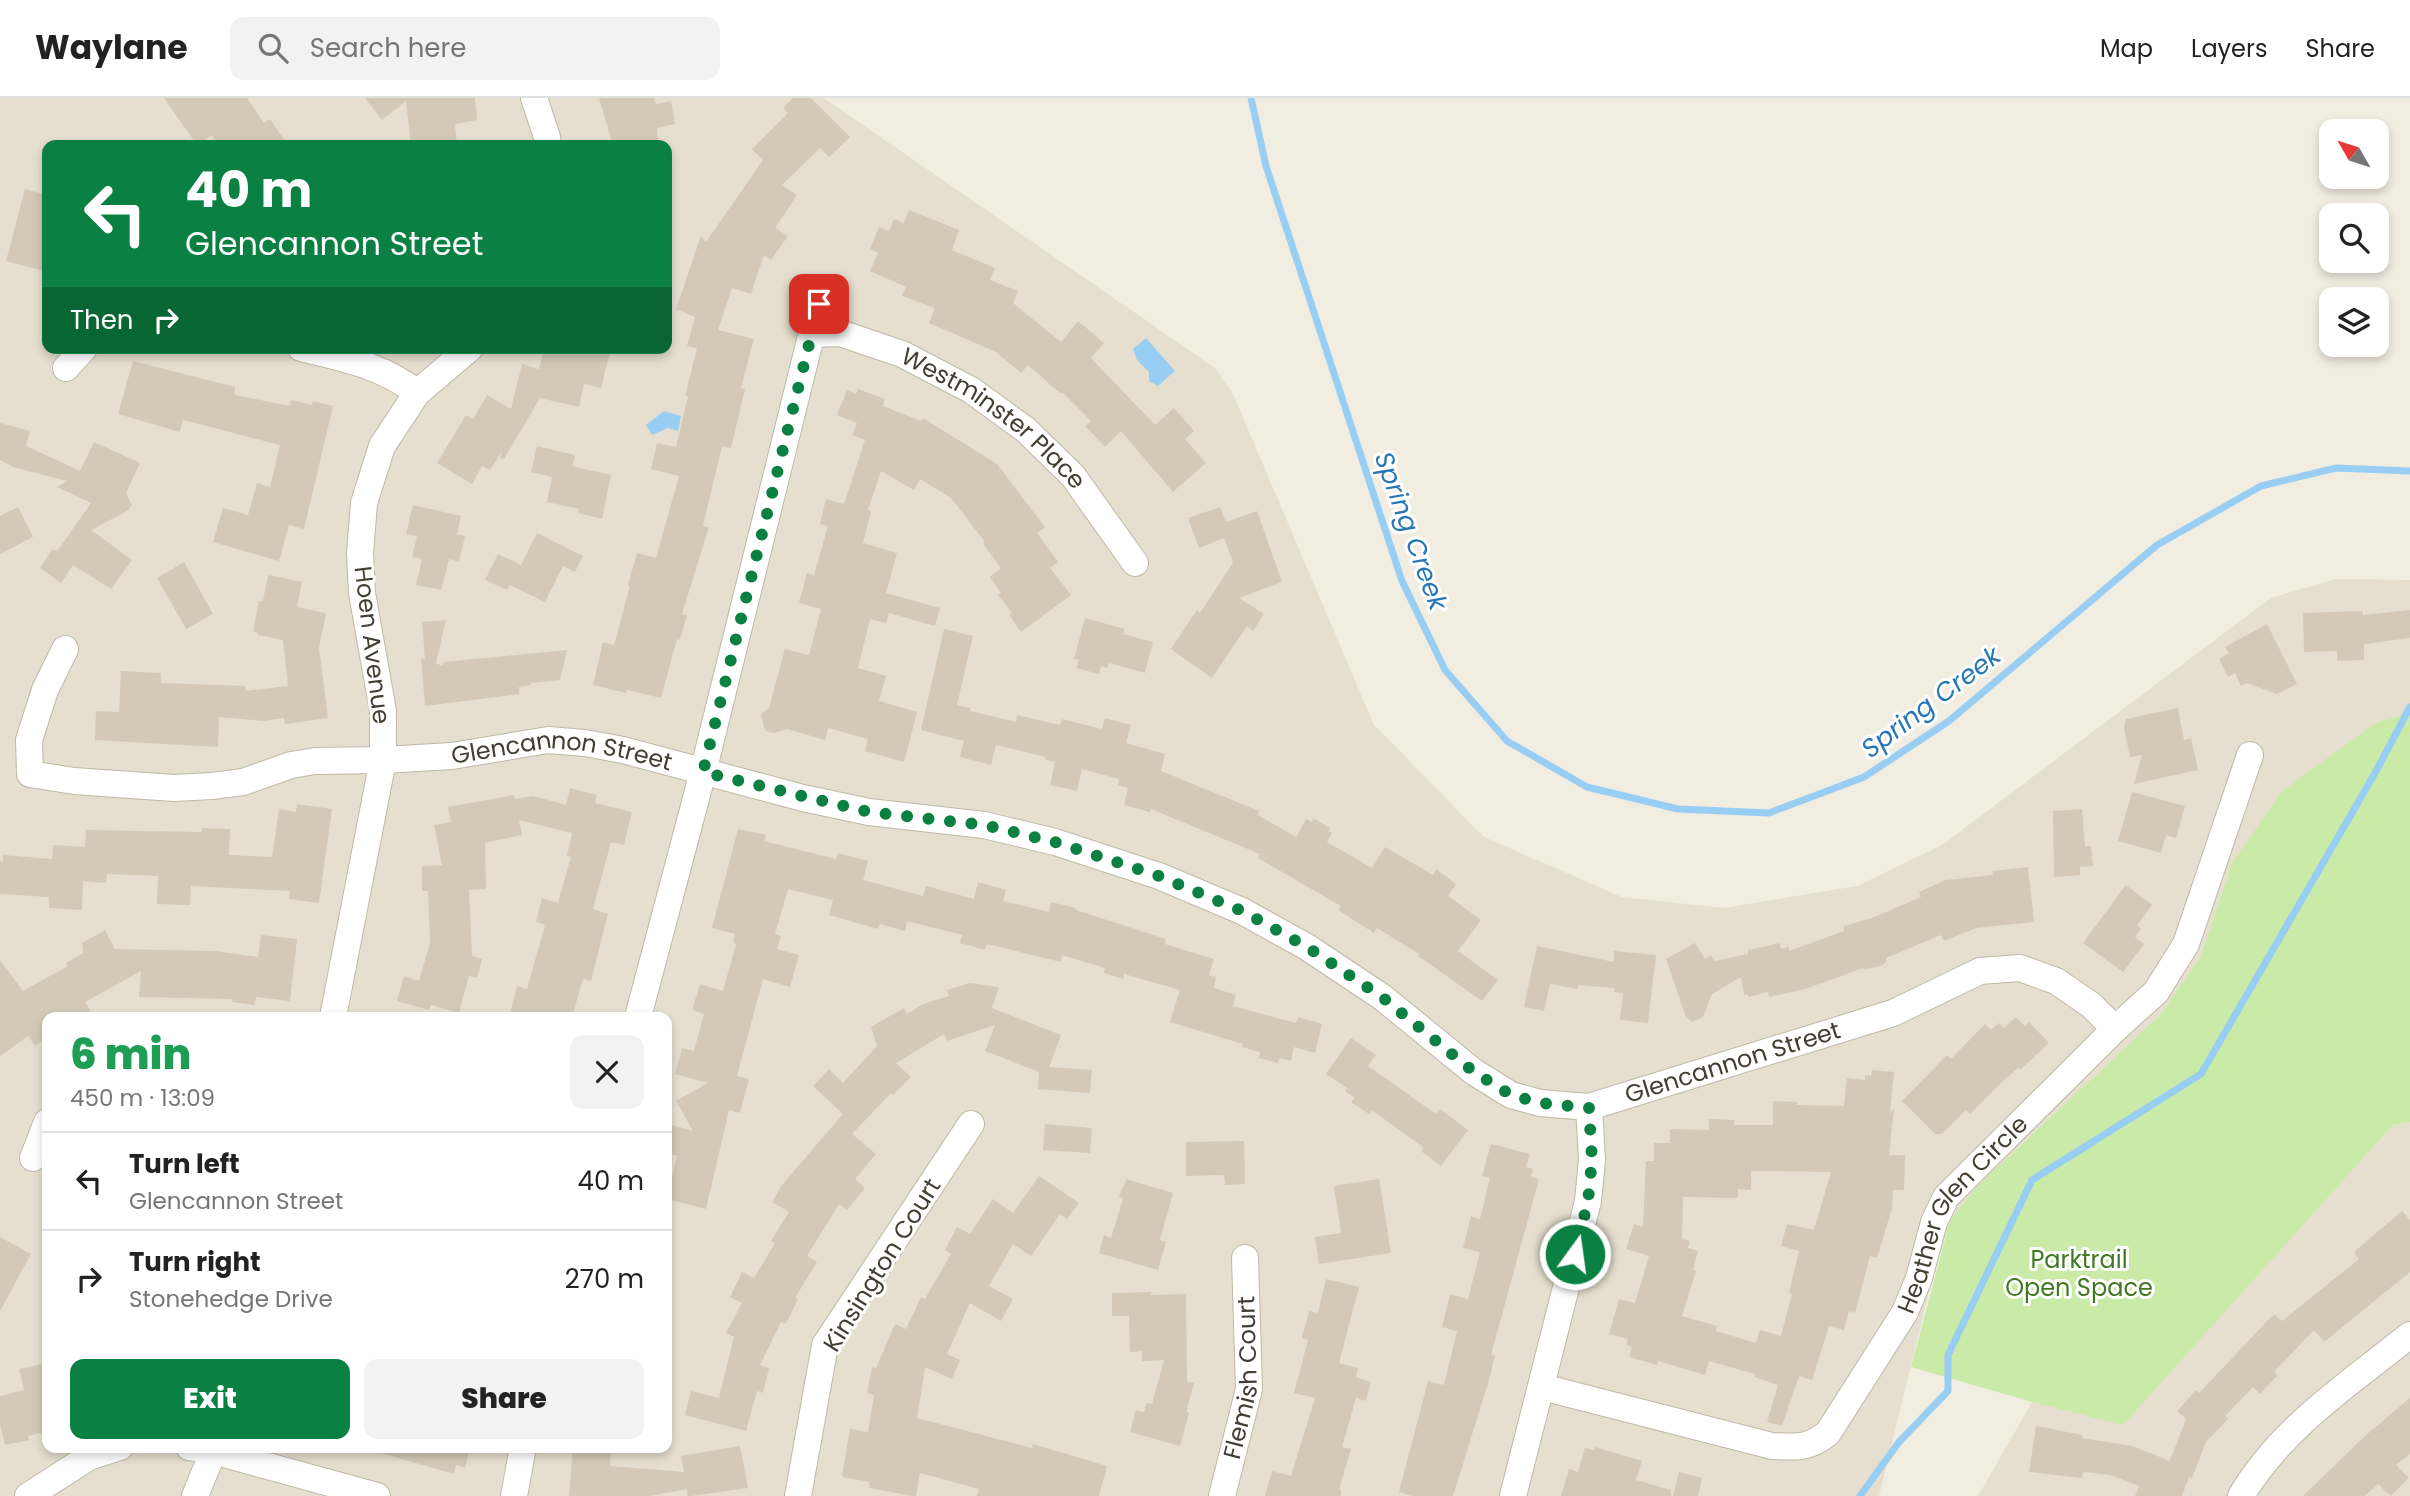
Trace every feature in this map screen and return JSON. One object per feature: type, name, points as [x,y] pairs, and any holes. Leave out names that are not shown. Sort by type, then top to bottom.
[{"type":"street","points":[[534,98],[547,140]]},
{"type":"street","points":[[639,1012],[703,772],[819,304]]},
{"type":"street","name":"Westminster Place","points":[[812,334],[840,333],[889,350],[971,390],[1026,430],[1073,476],[1135,563]]},
{"type":"street","points":[[65,368],[79,354]]},
{"type":"street","points":[[325,354],[369,365],[398,378],[417,393]]},
{"type":"street","name":"Hoen Avenue","points":[[334,1012],[383,760],[383,711],[362,593],[360,553],[364,503],[382,446],[417,393],[463,354]]},
{"type":"street","name":"Glencannon Street","points":[[65,649],[45,690],[29,740],[30,774],[74,781],[174,788],[212,786],[243,782],[291,765],[315,761],[452,756],[548,740],[622,750],[869,812],[984,825],[1055,842],[1159,876],[1242,911],[1307,947],[1382,997],[1474,1072],[1511,1095],[1540,1103],[1589,1108],[1893,1013],[1980,971],[2020,968],[2056,981],[2091,1005],[2115,1029]]},
{"type":"street","name":"Heather Glen Circle","points":[[1542,1387],[1772,1447],[1802,1447],[1816,1443],[1828,1433],[1905,1312],[1919,1278],[1934,1222],[1946,1197],[2155,992],[2186,944],[2250,755]]},
{"type":"street","points":[[1513,1496],[1588,1201],[1592,1160],[1589,1108]]},
{"type":"street","name":"Kinsington Court","points":[[798,1496],[825,1346],[971,1124]]},
{"type":"street","points":[[33,1158],[42,1135]]},
{"type":"street","name":"Flemish Court","points":[[1222,1496],[1249,1389],[1245,1258]]},
{"type":"street","points":[[2241,1496],[2275,1451],[2307,1418],[2410,1335]]},
{"type":"street","points":[[28,1496],[89,1457],[101,1453]]},
{"type":"street","points":[[195,1496],[205,1453]]},
{"type":"street","points":[[221,1453],[377,1496]]},
{"type":"street","points":[[514,1496],[522,1453]]},
{"type":"shaded area","points":[[0,98],[824,98],[1215,368],[1233,394],[1374,725],[1484,837],[1622,897],[1723,908],[1857,886],[1942,845],[2271,598],[2336,579],[2410,580],[2410,712],[2375,723],[2232,863],[2200,958],[2160,1015],[1976,1187],[1950,1221],[1928,1296],[1879,1496],[0,1496]]},
{"type":"shaded area","points":[[2410,1122],[2410,1496],[1978,1496],[2032,1402],[2123,1424],[2393,1125]]},
{"type":"green space","name":"Parktrail Open Space","points":[[2410,712],[2410,1122],[2393,1125],[2123,1425],[1911,1367],[1950,1221],[1976,1187],[2160,1015],[2200,958],[2232,863],[2281,792],[2375,723]]},
{"type":"water","points":[[1146,338],[1175,371],[1158,386],[1149,381],[1149,372],[1137,360],[1133,349]]},
{"type":"water","points":[[664,411],[681,416],[678,431],[668,428],[652,435],[646,425]]},
{"type":"building","points":[[164,98],[247,98],[264,123],[270,119],[285,140],[216,140],[212,135],[204,140],[193,140]]},
{"type":"building","points":[[365,98],[475,98],[477,120],[455,124],[457,140],[410,140],[406,101],[382,120]]},
{"type":"building","points":[[599,98],[654,98],[656,104],[671,101],[675,124],[657,128],[658,140],[612,140]]},
{"type":"building","points":[[793,98],[811,98],[850,137],[829,157],[820,148],[782,185],[797,195],[775,228],[788,236],[771,260],[764,255],[751,294],[732,288],[718,330],[754,339],[741,388],[745,389],[731,448],[722,446],[703,526],[709,527],[682,614],[687,615],[680,640],[677,639],[661,698],[593,685],[603,642],[614,645],[637,553],[656,558],[679,476],[651,469],[657,443],[676,447],[697,348],[687,346],[695,317],[676,309],[701,236],[706,242],[763,160],[752,149],[788,113],[783,108]]},
{"type":"building","points":[[25,189],[42,194],[42,271],[6,261]]},
{"type":"building","points":[[909,210],[959,230],[952,250],[995,268],[990,280],[1018,291],[1013,303],[1061,342],[1078,321],[1104,343],[1091,358],[1155,425],[1174,408],[1194,431],[1185,439],[1206,463],[1173,492],[1121,431],[1105,447],[1085,426],[1091,421],[1062,392],[1061,394],[1028,365],[1021,373],[996,352],[929,323],[935,308],[902,296],[906,287],[870,271],[878,253],[870,249],[879,227],[889,231],[894,219],[904,223]]},
{"type":"building","points":[[543,354],[610,354],[601,388],[584,384],[579,407],[540,398],[504,459],[500,458],[502,451],[490,470],[482,466],[472,484],[437,463],[466,415],[473,419],[487,395],[511,409],[522,364],[539,369]]},
{"type":"building","points":[[133,361],[235,387],[235,395],[290,406],[291,400],[312,405],[313,401],[333,406],[304,529],[289,525],[279,561],[213,542],[223,508],[248,515],[257,483],[270,487],[280,445],[183,420],[180,432],[118,414]]},
{"type":"building","points":[[858,389],[885,399],[883,406],[921,421],[923,418],[997,464],[1045,527],[1037,533],[1058,562],[1050,568],[1071,595],[1021,632],[1009,615],[1012,613],[998,595],[1001,593],[990,577],[1001,568],[951,498],[920,479],[914,490],[881,471],[868,510],[871,511],[863,543],[897,553],[886,593],[940,608],[935,626],[889,613],[886,623],[870,619],[858,668],[886,676],[879,701],[917,712],[904,762],[865,751],[868,739],[828,728],[825,740],[787,729],[774,733],[765,731],[761,714],[769,708],[785,649],[809,655],[821,609],[799,603],[807,573],[814,575],[828,526],[820,524],[826,499],[844,504],[865,440],[852,435],[857,423],[837,415],[847,390],[856,394]]},
{"type":"building","points":[[0,423],[30,431],[26,446],[80,471],[94,442],[140,463],[126,493],[132,505],[127,511],[91,530],[132,560],[111,589],[73,565],[61,583],[40,568],[52,550],[58,550],[91,503],[57,487],[67,481],[13,467],[0,460]]},
{"type":"building","points":[[537,446],[575,455],[572,466],[611,475],[602,519],[578,513],[579,509],[547,502],[552,477],[531,472]]},
{"type":"building","points":[[413,505],[461,516],[457,534],[465,536],[459,562],[449,559],[441,590],[416,585],[422,559],[412,557],[417,536],[406,534]]},
{"type":"building","points":[[18,507],[33,537],[0,554],[0,516]]},
{"type":"building","points":[[1220,507],[1226,522],[1257,511],[1282,582],[1239,598],[1264,614],[1253,631],[1247,626],[1212,678],[1171,649],[1197,610],[1200,613],[1233,563],[1224,538],[1199,548],[1188,518]]},
{"type":"building","points":[[537,533],[583,556],[575,572],[563,566],[545,602],[510,585],[507,590],[485,580],[498,554],[521,565]]},
{"type":"building","points":[[184,562],[213,614],[186,629],[157,578]]},
{"type":"building","points":[[268,575],[302,582],[297,607],[326,613],[319,648],[328,718],[285,724],[284,718],[263,721],[219,717],[218,747],[95,740],[96,711],[119,712],[121,671],[161,673],[161,683],[246,686],[245,691],[288,686],[283,640],[258,635],[253,631]]},
{"type":"building","points":[[2410,610],[2410,638],[2364,644],[2364,660],[2337,661],[2337,651],[2304,652],[2303,613],[2363,611],[2363,615]]},
{"type":"building","points":[[1085,618],[1125,629],[1123,634],[1153,642],[1145,673],[1109,663],[1107,668],[1101,666],[1099,674],[1076,668],[1079,660],[1074,659]]},
{"type":"building","points":[[446,620],[436,663],[442,666],[444,662],[567,650],[560,680],[519,687],[519,694],[425,706],[421,658],[425,659],[422,622]]},
{"type":"building","points":[[2267,624],[2297,684],[2277,694],[2247,683],[2241,686],[2235,673],[2228,677],[2219,659],[2229,653],[2225,647]]},
{"type":"building","points":[[944,629],[973,636],[957,705],[971,708],[970,711],[1016,722],[1017,715],[1060,725],[1062,719],[1102,729],[1105,718],[1131,725],[1126,743],[1165,754],[1161,771],[1259,811],[1258,815],[1296,837],[1306,819],[1312,822],[1313,818],[1330,828],[1328,831],[1332,833],[1327,842],[1372,868],[1385,847],[1433,875],[1436,869],[1456,884],[1448,896],[1481,920],[1458,951],[1498,980],[1482,1001],[1418,956],[1419,954],[1377,928],[1374,933],[1338,910],[1341,906],[1258,858],[1260,854],[1151,809],[1150,812],[1124,805],[1128,788],[1118,785],[1119,779],[1082,769],[1077,791],[1050,785],[1055,762],[1045,760],[1046,757],[996,745],[991,765],[960,757],[964,741],[921,730]]},
{"type":"building","points":[[2178,708],[2184,740],[2191,738],[2198,770],[2134,784],[2142,755],[2130,757],[2124,728],[2126,719]]},
{"type":"building","points":[[570,788],[597,795],[595,803],[632,812],[624,845],[611,842],[593,909],[608,914],[591,981],[583,979],[573,1012],[510,1012],[517,986],[527,989],[545,925],[536,922],[542,898],[558,903],[571,857],[567,856],[572,833],[519,820],[522,835],[485,843],[486,889],[469,890],[472,956],[482,959],[477,978],[469,976],[459,1012],[431,1005],[429,1010],[397,1001],[404,976],[419,981],[430,943],[428,891],[422,891],[422,866],[442,865],[434,825],[451,822],[448,807],[514,795],[515,799],[533,796],[566,805]]},
{"type":"building","points":[[2132,792],[2185,806],[2176,838],[2166,835],[2161,853],[2118,841]]},
{"type":"building","points":[[297,804],[332,809],[319,903],[289,899],[290,891],[191,886],[190,905],[157,904],[158,876],[107,874],[106,883],[83,881],[82,910],[49,908],[49,897],[0,894],[0,861],[3,862],[3,855],[52,859],[53,845],[85,847],[86,830],[201,832],[202,828],[230,829],[229,855],[272,857],[279,809],[296,812]]},
{"type":"building","points":[[2082,809],[2085,846],[2091,846],[2093,866],[2080,867],[2080,875],[2054,877],[2053,811]]},
{"type":"building","points":[[738,829],[766,835],[764,841],[836,859],[838,853],[868,861],[863,880],[923,896],[926,886],[974,899],[978,882],[1006,890],[1003,901],[1049,912],[1051,902],[1076,908],[1166,939],[1165,944],[1214,959],[1209,975],[1216,977],[1214,988],[1236,995],[1233,1006],[1296,1023],[1298,1017],[1322,1024],[1315,1053],[1294,1047],[1291,1061],[1280,1058],[1278,1063],[1259,1058],[1260,1052],[1242,1047],[1243,1044],[1170,1022],[1180,990],[1124,974],[1123,979],[1104,973],[1105,968],[1062,955],[1061,962],[987,944],[985,950],[960,943],[962,935],[907,921],[905,931],[880,924],[878,929],[829,915],[833,900],[788,889],[775,934],[781,936],[777,949],[799,955],[790,987],[763,979],[737,1076],[749,1079],[740,1113],[729,1110],[706,1209],[672,1200],[672,1178],[677,1156],[672,1154],[672,1125],[693,1131],[676,1101],[708,1083],[675,1074],[682,1048],[694,1051],[704,1014],[692,1010],[700,984],[723,991],[736,944],[733,943],[735,934],[712,928]]},
{"type":"building","points":[[2028,867],[2034,922],[1976,928],[1944,941],[1941,935],[1886,958],[1887,961],[1883,965],[1864,970],[1863,968],[1805,989],[1769,997],[1768,992],[1748,997],[1748,994],[1744,995],[1741,977],[1712,994],[1703,1017],[1692,1022],[1686,1017],[1666,959],[1695,943],[1705,959],[1711,955],[1714,961],[1748,954],[1748,950],[1780,943],[1781,949],[1789,947],[1789,951],[1844,931],[1844,926],[1872,918],[1921,897],[1919,892],[1946,880],[1993,875],[1992,871]]},
{"type":"building","points":[[2126,885],[2152,905],[2137,925],[2141,929],[2135,937],[2144,944],[2123,972],[2083,943]]},
{"type":"building","points":[[105,930],[115,949],[215,951],[258,957],[261,935],[297,939],[290,1001],[256,997],[255,1005],[232,1002],[232,999],[139,997],[141,971],[85,1002],[91,1012],[42,1012],[42,1041],[35,1046],[28,1036],[0,1056],[0,960],[23,991],[68,966],[66,963],[83,953],[82,943]]},
{"type":"building","points":[[1537,946],[1614,962],[1614,951],[1656,955],[1648,1023],[1620,1020],[1623,993],[1614,992],[1614,988],[1578,985],[1577,989],[1550,984],[1544,1011],[1524,1007]]},
{"type":"building","points":[[970,983],[999,987],[992,1008],[1061,1035],[1049,1067],[1092,1070],[1090,1093],[1038,1089],[1039,1072],[985,1051],[995,1025],[947,1041],[944,1034],[896,1063],[911,1077],[893,1095],[891,1093],[852,1134],[876,1154],[855,1179],[865,1188],[847,1210],[839,1204],[807,1256],[817,1262],[795,1298],[798,1299],[786,1324],[781,1322],[760,1365],[769,1368],[763,1393],[757,1391],[746,1431],[685,1415],[691,1391],[719,1398],[734,1337],[726,1333],[742,1303],[730,1297],[742,1272],[754,1278],[775,1243],[771,1241],[789,1212],[772,1202],[782,1185],[843,1114],[813,1086],[829,1069],[843,1083],[877,1046],[871,1027],[904,1008],[907,1014],[923,1004],[949,996],[947,990]]},
{"type":"building","points":[[2016,1017],[2025,1026],[2029,1022],[2049,1043],[2020,1070],[2019,1067],[2001,1083],[1970,1114],[1966,1110],[1942,1134],[1935,1134],[1902,1101],[1947,1055],[1951,1059],[1985,1024],[1991,1030],[1999,1023],[2004,1028]]},
{"type":"building","points":[[1351,1038],[1376,1055],[1368,1066],[1436,1114],[1440,1109],[1468,1130],[1441,1166],[1421,1151],[1424,1148],[1372,1110],[1369,1114],[1351,1102],[1355,1098],[1345,1091],[1347,1088],[1326,1074]]},
{"type":"building","points":[[1872,1070],[1894,1072],[1890,1113],[1894,1109],[1889,1155],[1905,1155],[1904,1190],[1893,1190],[1892,1208],[1877,1258],[1870,1256],[1855,1313],[1849,1311],[1844,1330],[1829,1326],[1812,1380],[1799,1376],[1782,1426],[1767,1422],[1778,1385],[1754,1377],[1755,1374],[1709,1361],[1705,1375],[1658,1361],[1657,1365],[1629,1357],[1632,1347],[1626,1345],[1628,1339],[1609,1334],[1619,1299],[1635,1303],[1649,1256],[1626,1249],[1634,1224],[1643,1227],[1646,1161],[1654,1161],[1654,1143],[1670,1143],[1670,1129],[1709,1130],[1709,1119],[1734,1120],[1734,1125],[1773,1125],[1773,1101],[1797,1102],[1797,1105],[1844,1106],[1847,1078],[1865,1080],[1865,1075],[1871,1076]],"holes":[[[1751,1171],[1831,1172],[1814,1230],[1787,1224],[1781,1246],[1799,1251],[1781,1336],[1760,1330],[1756,1343],[1716,1331],[1717,1326],[1682,1316],[1696,1271],[1693,1270],[1698,1251],[1688,1248],[1690,1241],[1682,1239],[1683,1197],[1738,1198],[1738,1189],[1751,1190]]]},
{"type":"building","points":[[1045,1124],[1092,1128],[1090,1153],[1043,1150]]},
{"type":"building","points":[[1244,1141],[1245,1184],[1225,1185],[1224,1175],[1186,1176],[1186,1142]]},
{"type":"building","points":[[1491,1144],[1530,1154],[1526,1167],[1533,1169],[1531,1177],[1539,1179],[1491,1355],[1495,1356],[1489,1380],[1453,1496],[1412,1496],[1399,1492],[1428,1381],[1444,1385],[1457,1331],[1442,1327],[1450,1294],[1468,1299],[1480,1252],[1463,1248],[1471,1216],[1480,1219],[1490,1178],[1482,1176]]},
{"type":"building","points":[[1039,1176],[1079,1203],[1067,1219],[1060,1214],[1031,1256],[1013,1244],[989,1286],[1013,1299],[1001,1321],[970,1303],[947,1354],[960,1360],[952,1379],[925,1367],[917,1418],[1032,1448],[1033,1444],[1107,1466],[1099,1496],[977,1496],[979,1489],[920,1473],[916,1496],[913,1496],[869,1488],[870,1482],[842,1477],[850,1429],[868,1432],[874,1395],[867,1393],[872,1367],[876,1368],[895,1324],[906,1329],[921,1297],[925,1299],[951,1254],[945,1250],[957,1227],[970,1234],[993,1199],[1013,1213]]},
{"type":"building","points":[[1126,1179],[1173,1193],[1160,1240],[1166,1242],[1158,1270],[1099,1253],[1104,1235],[1111,1238],[1123,1199],[1119,1197]]},
{"type":"building","points":[[1379,1179],[1391,1253],[1319,1264],[1315,1237],[1341,1233],[1334,1186]]},
{"type":"building","points":[[2402,1211],[2410,1220],[2410,1272],[2324,1342],[2314,1330],[2274,1372],[2278,1375],[2260,1394],[2253,1387],[2225,1416],[2228,1419],[2206,1442],[2182,1496],[2135,1496],[2139,1486],[2110,1475],[2083,1472],[2082,1478],[2029,1472],[2036,1426],[2083,1435],[2082,1438],[2132,1446],[2170,1461],[2186,1419],[2177,1411],[2196,1390],[2199,1393],[2274,1314],[2282,1321],[2359,1259],[2354,1252]]},
{"type":"building","points":[[0,1237],[31,1254],[0,1311]]},
{"type":"building","points":[[1326,1279],[1359,1287],[1339,1363],[1358,1368],[1356,1377],[1371,1382],[1366,1401],[1356,1398],[1342,1447],[1351,1449],[1339,1489],[1341,1496],[1265,1496],[1272,1471],[1291,1476],[1315,1398],[1294,1393],[1308,1340],[1302,1338],[1309,1311],[1318,1313]]},
{"type":"building","points":[[1152,1292],[1150,1295],[1186,1294],[1187,1381],[1194,1383],[1180,1446],[1130,1432],[1136,1410],[1144,1412],[1147,1403],[1152,1404],[1164,1360],[1142,1361],[1142,1351],[1130,1352],[1129,1316],[1112,1316],[1112,1293]]},
{"type":"building","points":[[42,1364],[42,1433],[28,1436],[29,1440],[5,1445],[0,1424],[0,1396],[24,1390],[19,1369]]},
{"type":"building","points":[[2410,1398],[2410,1454],[2396,1465],[2409,1478],[2391,1496],[2378,1484],[2365,1496],[2303,1496],[2365,1436]]},
{"type":"building","points":[[740,1446],[748,1488],[691,1496],[688,1496],[687,1489],[648,1496],[569,1496],[573,1453],[611,1453],[610,1466],[684,1472],[681,1456]]},
{"type":"building","points":[[1595,1447],[1642,1461],[1636,1480],[1671,1490],[1671,1496],[1561,1496],[1569,1469],[1578,1472],[1585,1448],[1594,1450]]},
{"type":"building","points":[[381,1453],[469,1453],[465,1468],[456,1465],[454,1474]]},
{"type":"building","points":[[1679,1472],[1702,1478],[1698,1496],[1673,1496]]},
{"type":"waterway","name":"Spring Creek","points":[[1251,98],[1266,166],[1402,581],[1445,670],[1507,741],[1587,787],[1678,809],[1769,813],[1864,777],[1949,721],[2157,545],[2261,486],[2336,468],[2410,471]]},
{"type":"waterway","name":"Spring Creek","points":[[1860,1496],[1899,1442],[1948,1391],[1948,1355],[2032,1180],[2201,1074],[2375,773],[2410,707]]},
{"type":"route","points":[[819,304],[703,772],[869,812],[984,825],[1055,842],[1159,876],[1242,911],[1307,947],[1382,997],[1474,1072],[1511,1095],[1540,1103],[1589,1108],[1592,1160],[1588,1201],[1575,1254]]}]
